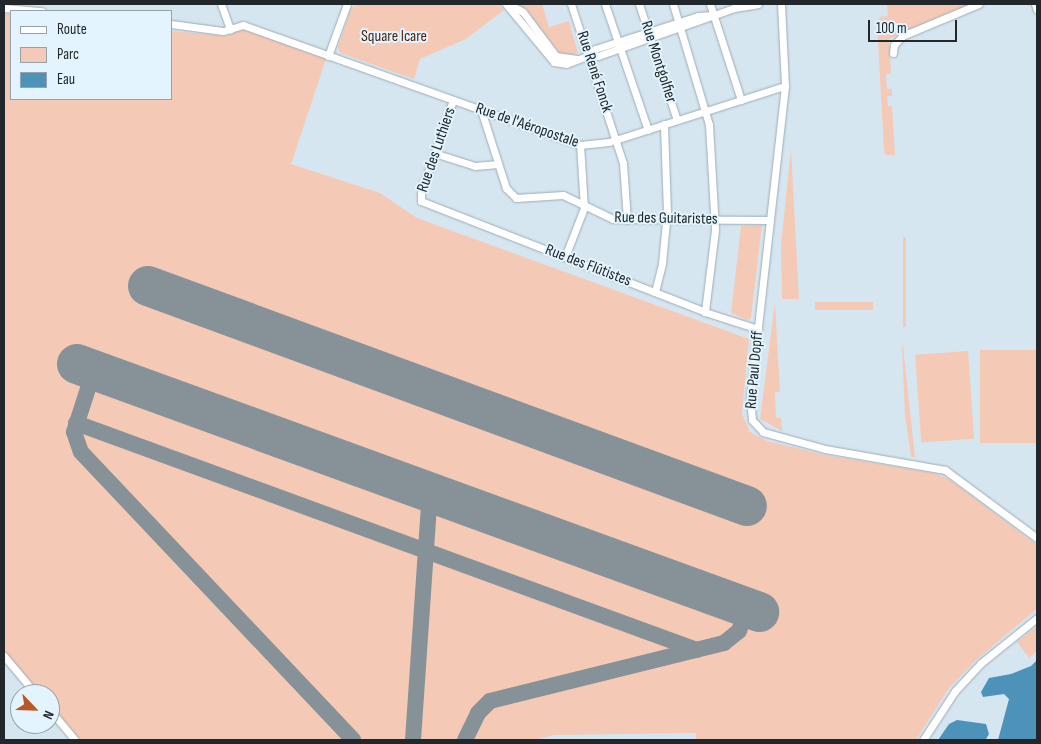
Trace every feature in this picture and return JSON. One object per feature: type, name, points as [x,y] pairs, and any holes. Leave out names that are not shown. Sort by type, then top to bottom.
[{"type":"street","points":[[221,4],[230,29]]},
{"type":"street","points":[[328,56],[346,4]]},
{"type":"street","points":[[507,4],[523,12],[556,56],[577,59],[589,54],[598,56],[618,45],[714,15],[736,6],[758,4]]},
{"type":"street","name":"Rue René Fonck","points":[[571,4],[589,54],[624,168],[627,220]]},
{"type":"street","points":[[604,4],[648,130]]},
{"type":"street","name":"Rue Montgolfier","points":[[639,4],[677,120]]},
{"type":"street","points":[[673,4],[707,111],[714,220],[705,312]]},
{"type":"street","points":[[710,4],[742,100]]},
{"type":"street","name":"Rue Paul Dopff","points":[[781,4],[784,86],[749,412],[757,427],[763,432],[825,449],[945,470],[1037,538]]},
{"type":"street","points":[[893,53],[894,45],[902,36],[979,4]]},
{"type":"street","points":[[1035,4],[1037,10]]},
{"type":"street","points":[[4,8],[30,7]]},
{"type":"street","name":"Rue de l'Aéropostale","points":[[172,24],[223,31],[243,25],[580,145],[595,146],[616,140],[784,86]]},
{"type":"street","name":"Rue des Luthiers","points":[[420,200],[453,100]]},
{"type":"street","name":"Rue des Guitaristes","points":[[481,110],[506,188],[516,198],[559,195],[584,204],[605,217],[627,220],[770,220]]},
{"type":"street","points":[[655,292],[666,221],[664,124]]},
{"type":"street","points":[[565,257],[584,204],[580,145]]},
{"type":"street","points":[[434,154],[475,166],[498,164]]},
{"type":"street","name":"Rue des Flûtistes","points":[[420,200],[705,312],[758,329]]},
{"type":"street","points":[[923,740],[962,684],[981,664],[1037,618]]},
{"type":"street","points":[[4,656],[28,684]]},
{"type":"street","points":[[60,722],[75,740]]},
{"type":"green space","name":"Square Icare","points":[[358,4],[499,4],[504,10],[466,39],[420,59],[414,79],[340,53],[338,47],[351,9]]},
{"type":"green space","points":[[518,4],[542,4],[549,27],[569,21],[578,53],[567,56],[558,52],[526,9]]},
{"type":"green space","points":[[887,4],[976,4],[889,39],[891,74],[886,74],[887,89],[892,89],[892,96],[887,96],[888,106],[892,106],[895,155],[886,155],[884,150],[877,23],[880,17],[888,16]]},
{"type":"green space","points":[[4,14],[10,14],[10,100],[172,100],[172,31],[227,36],[245,28],[326,59],[291,164],[380,193],[417,218],[749,339],[742,414],[750,432],[767,441],[825,455],[934,473],[949,479],[1037,545],[1037,609],[977,659],[949,688],[916,740],[696,740],[696,733],[555,735],[534,740],[72,740],[60,726],[60,684],[26,684],[4,658]]},
{"type":"green space","points":[[791,148],[799,299],[782,299],[781,245]]},
{"type":"green space","points":[[762,225],[751,318],[747,320],[731,313],[741,226]]},
{"type":"green space","points":[[903,237],[906,237],[906,327],[903,327]]},
{"type":"green space","points":[[775,302],[780,392],[775,392],[776,418],[781,418],[782,431],[760,419]]},
{"type":"green space","points":[[815,302],[873,302],[873,310],[815,310]]},
{"type":"green space","points":[[902,346],[915,457],[911,457],[905,415]]},
{"type":"green space","points":[[980,350],[1037,350],[1037,443],[980,443]]},
{"type":"green space","points":[[968,351],[974,439],[921,442],[915,355]]},
{"type":"green space","points":[[1037,626],[1037,651],[1029,658],[1017,642]]},
{"type":"water","points":[[1037,660],[1037,740],[998,740],[1009,699],[1004,694],[983,697],[981,692],[989,678],[1011,674],[1031,666]]},
{"type":"water","points":[[957,720],[986,724],[989,734],[986,739],[938,740],[949,724]]},
{"type":"taxiway","points":[[94,370],[74,432],[81,452],[353,740]]},
{"type":"taxiway","points":[[76,423],[697,650]]},
{"type":"taxiway","points":[[413,740],[430,493]]},
{"type":"taxiway","points":[[465,740],[478,713],[490,701],[724,643],[739,631],[747,608]]},
{"type":"runway","points":[[148,286],[747,506]]},
{"type":"runway","points":[[77,364],[759,612]]}]
